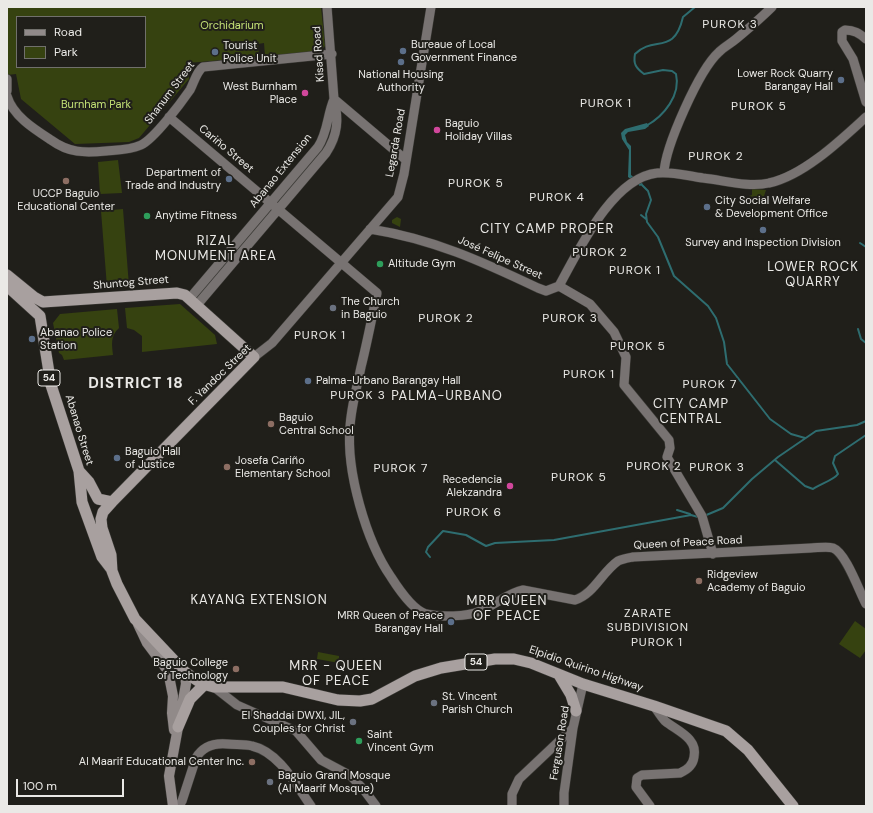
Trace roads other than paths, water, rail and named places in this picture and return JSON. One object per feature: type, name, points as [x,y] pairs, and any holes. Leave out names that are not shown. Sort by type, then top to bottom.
[{"type":"highway","name":"Shuntog Street","points":[[7,274],[34,297],[44,302],[177,293],[185,295],[254,357]]},
{"type":"highway","points":[[7,286],[40,316]]},
{"type":"highway","name":"Shuntog Street","points":[[40,316],[46,308],[59,302]]},
{"type":"highway","name":"Abanao Street","points":[[40,316],[51,386],[78,471],[82,502],[102,557],[112,571]]},
{"type":"highway","name":"F. Yandoc Street","points":[[112,502],[254,357]]},
{"type":"highway","points":[[78,471],[89,482],[98,499],[112,502],[103,512],[101,519],[102,528],[111,555],[112,571]]},
{"type":"highway","name":"54","points":[[112,571],[126,605],[135,619],[185,672],[209,686]]},
{"type":"highway","name":"Elpidio Quirino Highway","points":[[209,686],[284,687],[338,700],[360,701],[372,699],[421,674],[442,668],[495,659],[514,659],[532,663],[583,684],[654,706],[726,731],[748,750],[793,806]]},
{"type":"highway","points":[[559,675],[571,695],[576,711]]},
{"type":"highway","points":[[177,733],[190,699],[209,686]]},
{"type":"main road","points":[[135,619],[147,643],[168,671],[173,696],[172,713],[177,733]]},
{"type":"main road","points":[[173,806],[169,776],[186,684],[185,672]]},
{"type":"street","name":"Kisad Road","points":[[327,7],[332,54],[334,99]]},
{"type":"street","name":"Legarda Road","points":[[342,262],[398,197],[406,160],[431,7]]},
{"type":"street","points":[[664,173],[664,164],[670,142],[691,96],[710,63],[718,52],[772,7]]},
{"type":"street","points":[[866,39],[850,30],[845,30],[842,36],[842,41],[853,59],[866,102]]},
{"type":"street","name":"Shanum Street","points":[[7,96],[14,111],[39,132],[65,149],[80,152],[122,149],[140,145],[149,139],[169,117],[189,91],[199,71],[206,66],[332,54]]},
{"type":"street","points":[[7,78],[7,90]]},
{"type":"street","points":[[334,99],[406,160]]},
{"type":"street","name":"Abanao Extension","points":[[194,302],[229,252],[314,152],[324,136],[328,112],[334,99]]},
{"type":"street","name":"Abanao Extension","points":[[194,302],[237,259],[322,158],[333,142],[337,129],[338,114],[334,99]]},
{"type":"street","name":"Cariño Street","points":[[169,117],[377,293],[351,415],[350,450],[363,519]]},
{"type":"street","points":[[713,554],[703,517],[696,502],[667,457],[670,448],[670,440],[624,385],[626,357],[614,332],[590,304],[559,286],[599,218],[616,194],[636,180],[657,173],[664,173],[767,184],[800,170],[857,126],[866,117]]},
{"type":"street","points":[[314,152],[322,158]]},
{"type":"street","name":"José Felipe Street","points":[[370,229],[391,232],[457,252],[546,291],[559,286]]},
{"type":"street","points":[[229,252],[237,259]]},
{"type":"street","name":"F. Yandoc Street","points":[[254,357],[272,343],[342,262]]},
{"type":"street","name":"Queen of Peace Road","points":[[363,519],[374,549],[384,568],[404,595],[425,614],[462,616],[479,611],[516,592],[523,590],[575,600],[586,594],[620,560],[633,557],[832,547],[838,551],[847,565],[866,604]]},
{"type":"street","name":"Ferguson Road","points":[[564,806],[564,793],[573,728],[583,684]]},
{"type":"street","points":[[209,686],[237,705],[296,731],[321,760],[351,776],[376,806]]},
{"type":"street","points":[[650,806],[636,787],[638,778],[642,775],[680,772],[685,770],[692,763],[695,753],[692,744],[687,737],[664,720],[654,706]]},
{"type":"street","points":[[512,806],[512,794],[519,778],[573,728]]},
{"type":"street","points":[[179,806],[196,758],[199,753],[214,743],[252,746],[264,751],[279,764],[311,806]]},
{"type":"water","points":[[647,123],[649,126],[645,129],[628,132],[625,135],[627,142],[631,146],[631,175],[643,184],[640,186],[628,177],[629,150],[622,139],[621,133],[625,129]]},
{"type":"waterway","points":[[646,126],[659,117],[670,104],[676,90],[676,74],[672,71],[663,70],[644,74],[636,66],[634,60],[635,54],[649,46],[669,41],[674,37],[679,29],[683,17],[695,7]]},
{"type":"waterway","points":[[642,185],[648,191],[651,200],[646,214],[647,222],[658,237],[674,276],[708,306],[716,318],[724,342],[727,364],[770,419],[791,434],[805,438]]},
{"type":"waterway","points":[[641,215],[646,219]]},
{"type":"waterway","points":[[860,243],[866,247]]},
{"type":"waterway","points":[[858,329],[861,339],[866,343]]},
{"type":"waterway","points":[[704,516],[723,508],[752,479],[778,457],[816,431],[857,425],[866,421]]},
{"type":"waterway","points":[[775,460],[805,486],[813,489],[838,474],[833,463],[835,456],[866,435]]},
{"type":"waterway","points":[[677,510],[690,514]]},
{"type":"waterway","points":[[430,557],[426,552],[428,547],[443,531],[466,535],[486,546],[495,543],[554,540],[691,515],[698,517]]},
{"type":"place","name":"Bureaue of Local Government Finance","points":[[403,51]]},
{"type":"place","name":"Tourist Police Unit","points":[[215,52]]},
{"type":"place","name":"National Housing Authority","points":[[401,62]]},
{"type":"place","name":"Lower Rock Quarry Barangay Hall","points":[[841,80]]},
{"type":"place","name":"West Burnham Place","points":[[305,93]]},
{"type":"place","name":"Baguio Holiday Villas","points":[[437,130]]},
{"type":"place","name":"Department of Trade and Industry","points":[[229,179]]},
{"type":"place","name":"UCCP Baguio Educational Center","points":[[66,181]]},
{"type":"place","name":"City Social Welfare & Development Office","points":[[707,207]]},
{"type":"place","name":"Anytime Fitness","points":[[147,216]]},
{"type":"place","name":"Survey and Inspection Division","points":[[763,230]]},
{"type":"place","name":"Altitude Gym","points":[[380,264]]},
{"type":"place","name":"The Church in Baguio","points":[[333,308]]},
{"type":"place","name":"Abanao Police Station","points":[[32,339]]},
{"type":"place","name":"Palma-Urbano Barangay Hall","points":[[308,381]]},
{"type":"place","name":"Baguio Central School","points":[[271,424]]},
{"type":"place","name":"Baguio Hall of Justice","points":[[117,458]]},
{"type":"place","name":"Josefa Cariño Elementary School","points":[[227,467]]},
{"type":"place","name":"Recedencia Alekzandra","points":[[510,486]]},
{"type":"place","name":"Ridgeview Academy of Baguio","points":[[699,581]]},
{"type":"place","name":"MRR Queen of Peace Barangay Hall","points":[[451,622]]},
{"type":"place","name":"Baguio College of Technology","points":[[236,669]]},
{"type":"place","name":"St. Vincent Parish Church","points":[[434,703]]},
{"type":"place","name":"El Shaddai DWXI, JIL, Couples for Christ","points":[[353,722]]},
{"type":"place","name":"Saint Vincent Gym","points":[[359,741]]},
{"type":"place","name":"Al Maarif Educational Center Inc.","points":[[252,762]]},
{"type":"place","name":"Baguio Grand Mosque (Al Maarif Mosque)","points":[[270,782]]},
{"type":"district","name":"PUROK 3","points":[[730,25]]},
{"type":"district","name":"PUROK 1","points":[[606,104]]},
{"type":"district","name":"PUROK 5","points":[[759,107]]},
{"type":"district","name":"PUROK 2","points":[[716,157]]},
{"type":"district","name":"PUROK 5","points":[[476,184]]},
{"type":"district","name":"PUROK 4","points":[[557,198]]},
{"type":"district","name":"CITY CAMP PROPER","points":[[547,230]]},
{"type":"district","name":"RIZAL MONUMENT AREA","points":[[216,250]]},
{"type":"district","name":"PUROK 2","points":[[600,253]]},
{"type":"district","name":"PUROK 1","points":[[635,271]]},
{"type":"district","name":"LOWER ROCK QUARRY","points":[[813,276]]},
{"type":"district","name":"PUROK 2","points":[[446,319]]},
{"type":"district","name":"PUROK 3","points":[[570,319]]},
{"type":"district","name":"PUROK 1","points":[[320,336]]},
{"type":"district","name":"PUROK 5","points":[[638,347]]},
{"type":"district","name":"PUROK 1","points":[[589,375]]},
{"type":"district","name":"DISTRICT 18","points":[[136,384]]},
{"type":"district","name":"PUROK 7","points":[[710,385]]},
{"type":"district","name":"PUROK 3","points":[[358,396]]},
{"type":"district","name":"PALMA-URBANO","points":[[447,397]]},
{"type":"district","name":"CITY CAMP CENTRAL","points":[[691,412]]},
{"type":"district","name":"PUROK 2","points":[[654,467]]},
{"type":"district","name":"PUROK 3","points":[[717,468]]},
{"type":"district","name":"PUROK 7","points":[[401,469]]},
{"type":"district","name":"PUROK 5","points":[[579,478]]},
{"type":"district","name":"PUROK 6","points":[[474,513]]},
{"type":"district","name":"KAYANG EXTENSION","points":[[259,601]]},
{"type":"district","name":"MRR QUEEN OF PEACE","points":[[507,610]]},
{"type":"district","name":"ZARATE SUBDIVISION","points":[[648,621]]},
{"type":"district","name":"PUROK 1","points":[[657,643]]},
{"type":"district","name":"MRR - QUEEN OF PEACE","points":[[336,674]]},
{"type":"park label","name":"Orchidarium","points":[[232,26]]},
{"type":"park label","name":"Burnham Park","points":[[96,105]]}]
